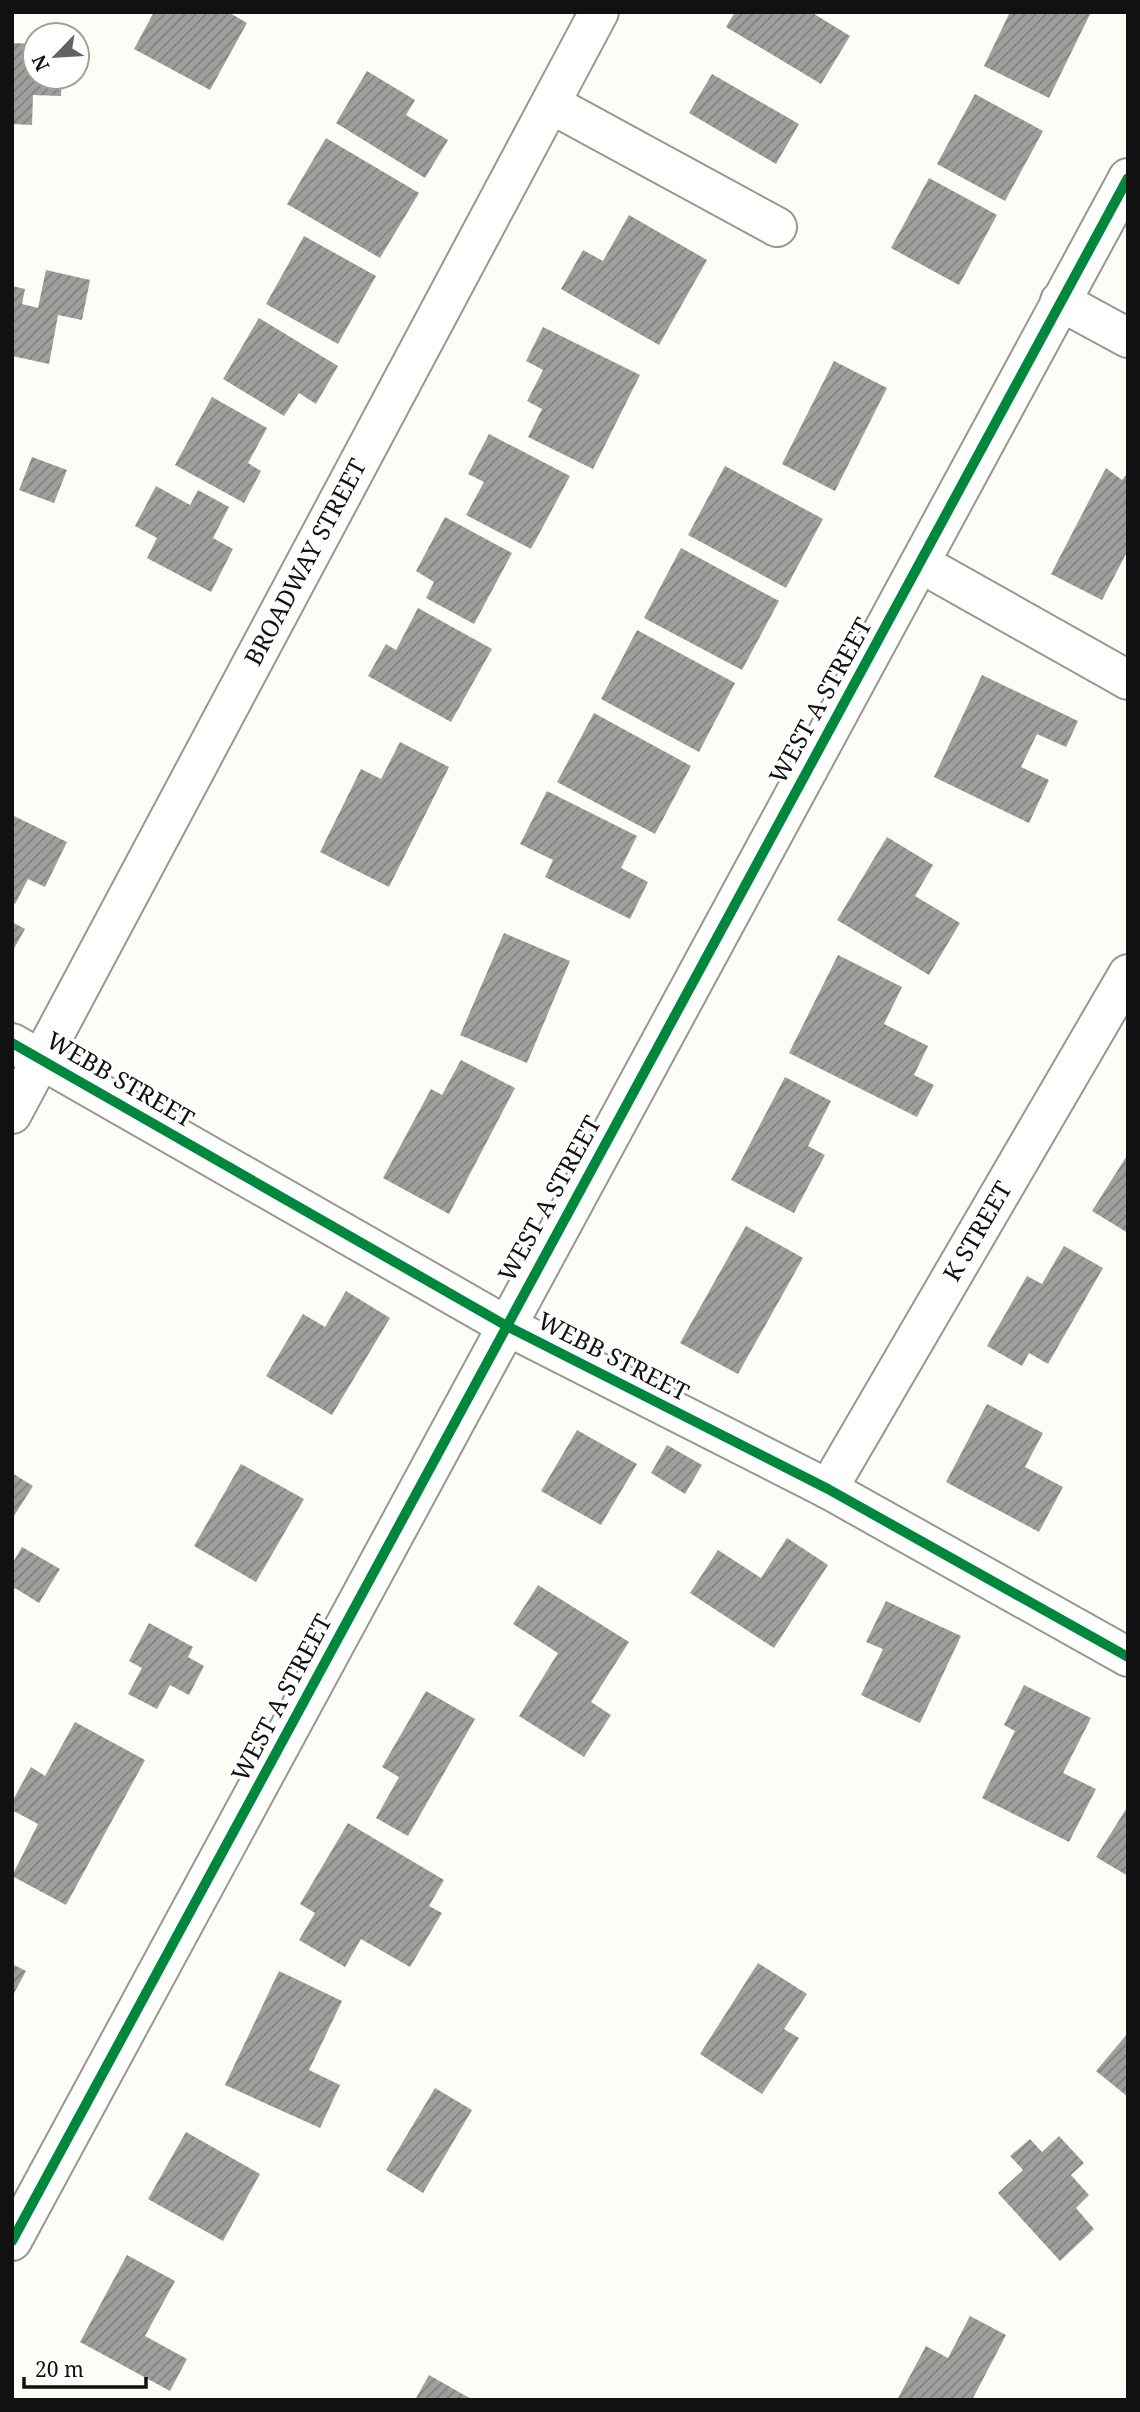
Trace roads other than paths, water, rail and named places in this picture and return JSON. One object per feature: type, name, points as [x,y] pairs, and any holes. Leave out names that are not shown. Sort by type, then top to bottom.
[{"type":"street","name":"BROADWAY STREET","points":[[12,1114],[27,1051],[599,12]]},
{"type":"street","points":[[551,103],[777,227]]},
{"type":"street","name":"WEST A STREET","points":[[12,2241],[505,1325],[1128,178]]},
{"type":"street","points":[[1060,301],[1128,338]]},
{"type":"street","points":[[919,563],[1128,680]]},
{"type":"street","name":"K STREET","points":[[828,1489],[1128,974]]},
{"type":"street","name":"WEBB STREET","points":[[27,1051],[505,1325],[828,1489],[1128,1657]]}]
